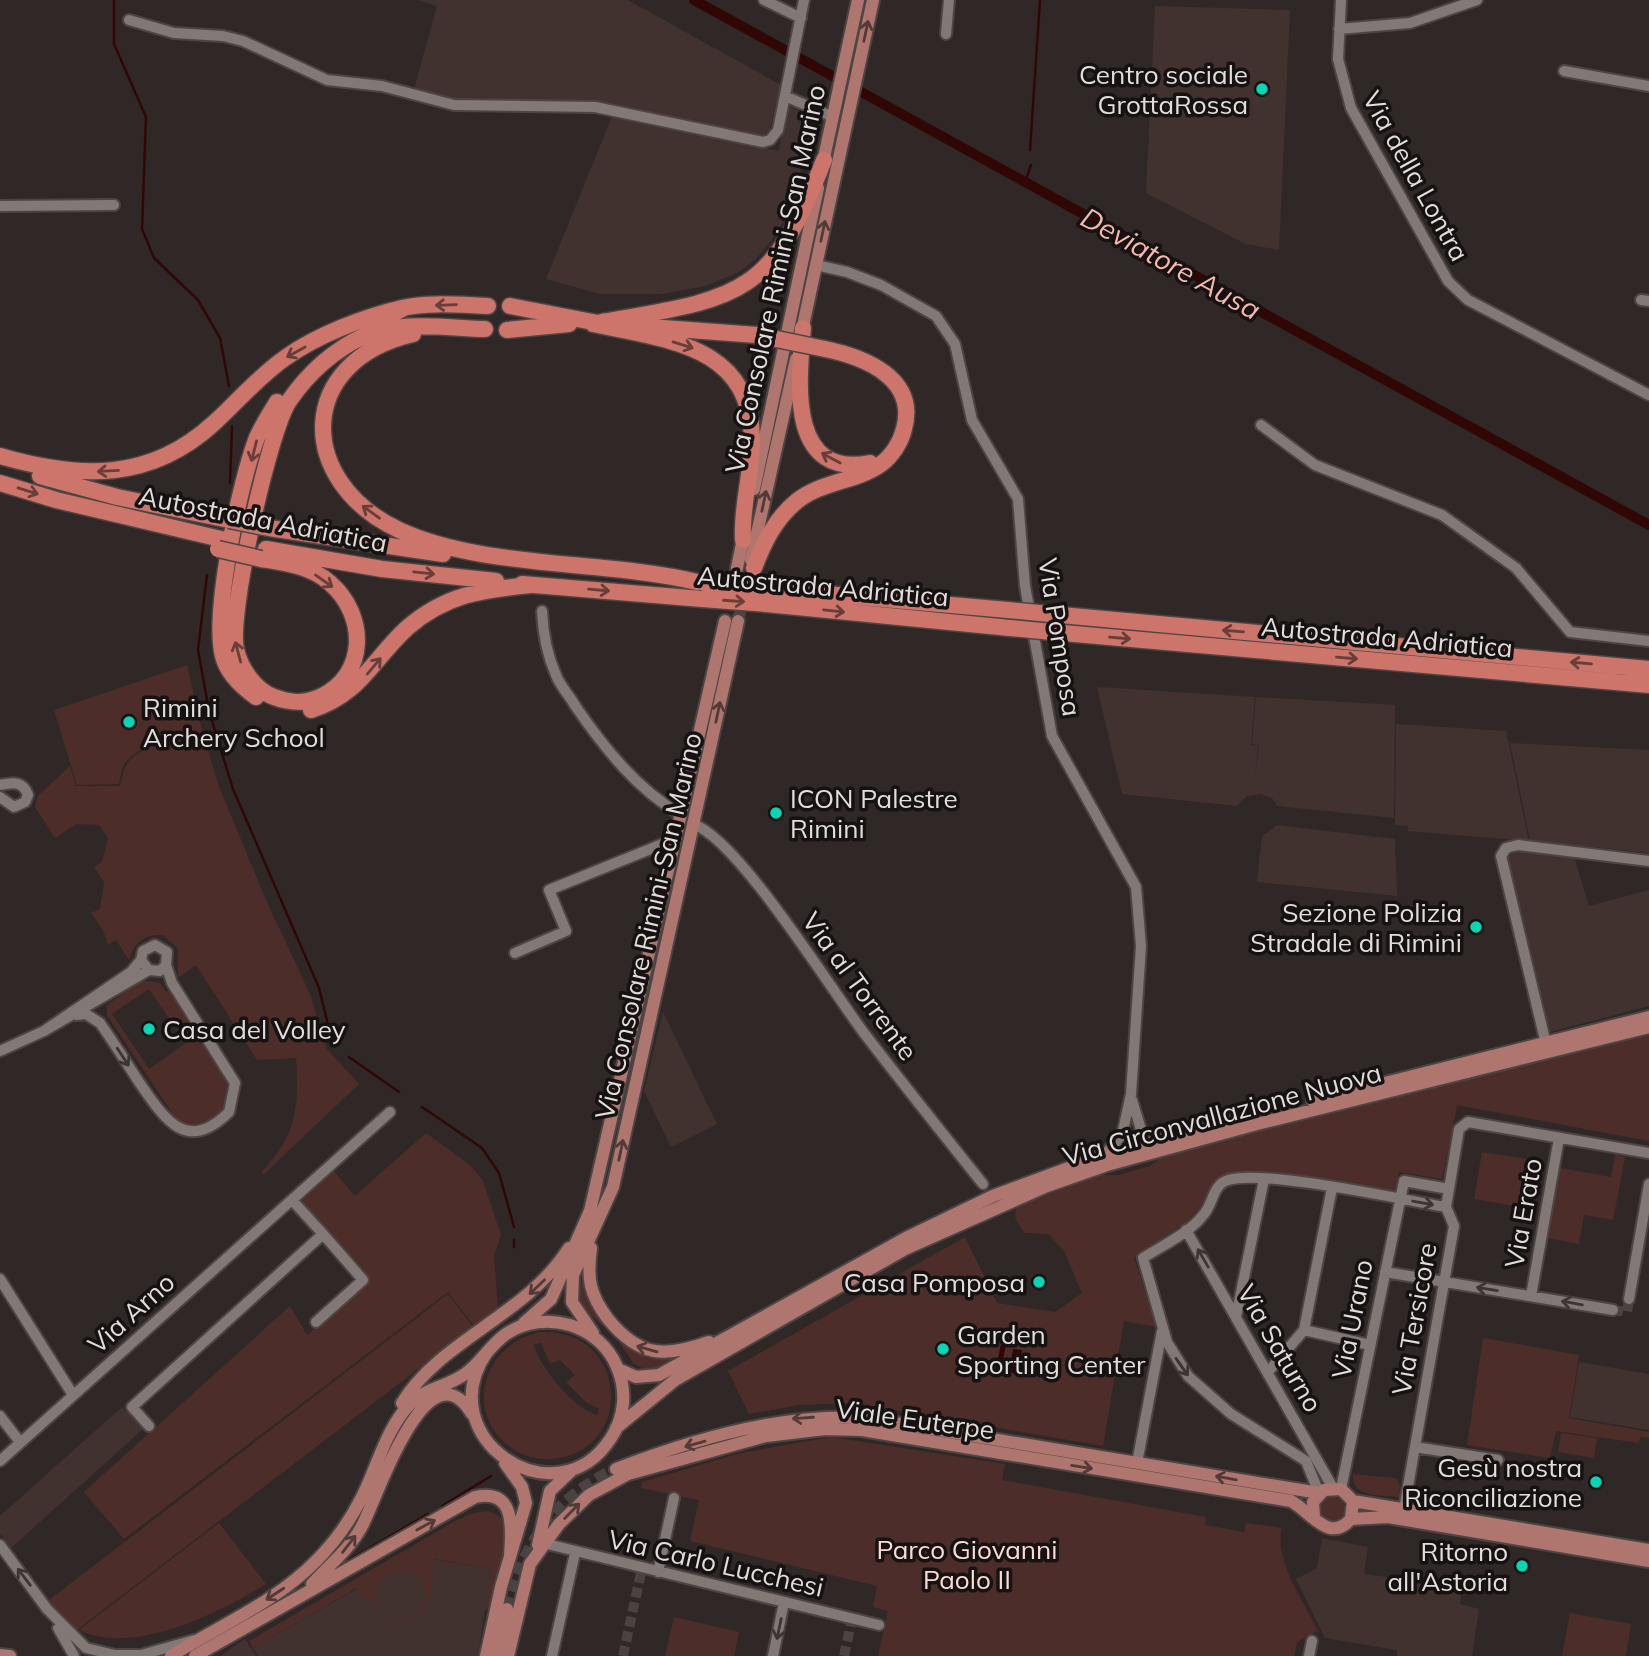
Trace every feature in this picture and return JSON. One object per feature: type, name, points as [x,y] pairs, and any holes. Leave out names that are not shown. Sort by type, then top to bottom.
[{"type":"highway","points":[[507,330],[589,323],[715,300],[751,281],[788,240],[804,213],[824,160]]},
{"type":"highway","points":[[0,456],[45,469],[86,473],[121,471],[156,461],[187,444],[213,424],[259,378],[288,356],[327,335],[404,308],[488,306]]},
{"type":"highway","points":[[510,306],[687,345],[716,360],[736,382],[746,407],[752,439],[742,515],[743,540]]},
{"type":"highway","points":[[404,308],[338,344],[300,372],[279,399],[257,439],[239,510],[220,611],[224,659],[233,677],[253,695],[273,706],[311,710],[331,703],[358,684],[406,629],[440,605],[475,590],[531,585]]},
{"type":"highway","points":[[589,323],[757,335],[865,360],[892,378],[902,394],[907,413],[904,432],[894,451],[870,470],[818,488],[796,502],[771,529],[747,568]]},
{"type":"highway","points":[[443,328],[394,339],[376,347],[351,363],[329,391],[322,415],[322,435],[336,478],[352,497],[397,529],[429,542],[483,554],[655,572],[701,588]]},
{"type":"highway","points":[[0,482],[56,500],[82,515],[221,545],[260,553],[303,567],[330,582],[346,601],[357,622],[358,649],[348,673],[322,696],[303,703],[270,695],[247,675],[235,647],[243,572],[266,460],[288,402],[319,364],[339,349],[386,329],[485,328]]},
{"type":"highway","points":[[803,328],[797,393],[804,426],[814,445],[829,458],[849,465],[870,463],[894,451]]},
{"type":"highway","name":"Autostrada Adriatica","points":[[0,464],[117,497],[269,528],[395,548],[1010,628],[1649,685]]},
{"type":"highway","name":"Autostrada Adriatica","points":[[260,553],[531,585],[701,588]]},
{"type":"highway","name":"Autostrada Adriatica","points":[[767,596],[1008,610],[1649,669]]},
{"type":"main road","name":"Via Consolare Rimini-San Marino","points":[[747,568],[743,540],[858,0]]},
{"type":"main road","name":"Via Consolare Rimini-San Marino","points":[[747,568],[803,328],[873,0]]},
{"type":"main road","name":"Via Consolare Rimini-San Marino","points":[[517,1328],[551,1299],[590,1211],[675,839],[732,621],[693,824],[613,1187],[573,1275],[571,1290],[576,1311],[597,1339]]},
{"type":"main road","name":"Via Circonvallazione Nuova","points":[[302,1594],[362,1527],[392,1460],[423,1406],[434,1398],[452,1395],[463,1401],[493,1450],[514,1465],[536,1472],[559,1472],[580,1465],[603,1449],[616,1428],[675,1380],[905,1249],[1156,1141],[1546,1044],[1648,1025]]},
{"type":"main road","name":"Via Circonvallazione Nuova","points":[[618,1369],[636,1377],[659,1375],[935,1224],[993,1196],[1104,1155],[1257,1124],[1648,1025]]},
{"type":"main road","name":"Via Consolare Rimini-San Marino","points":[[386,1443],[394,1417],[425,1374],[541,1284],[563,1257],[590,1211]]},
{"type":"main road","name":"Via Consolare Rimini-San Marino","points":[[592,1236],[589,1286],[597,1305],[629,1342],[664,1353],[680,1351],[736,1333]]},
{"type":"main road","name":"Via Circonvallazione Nuova","points":[[171,1656],[267,1600],[315,1563],[342,1530],[362,1497],[401,1415],[416,1397],[464,1375],[496,1341],[517,1328],[532,1323],[561,1322],[585,1331],[597,1339],[618,1369],[623,1396],[616,1428]]},
{"type":"main road","name":"Via Circonvallazione Nuova","points":[[475,1420],[472,1405],[473,1381],[487,1352]]},
{"type":"main road","name":"Viale Euterpe","points":[[616,1469],[761,1425],[793,1419],[836,1416],[865,1418],[1319,1493]]},
{"type":"main road","name":"Viale Euterpe","points":[[508,1656],[530,1564],[543,1543],[589,1495],[628,1474],[766,1436],[825,1429],[875,1432],[1292,1501],[1314,1517]]},
{"type":"main road","points":[[486,1656],[510,1556],[525,1513],[525,1494],[493,1450]]},
{"type":"main road","points":[[530,1564],[544,1529],[550,1491],[558,1481],[580,1465]]},
{"type":"main road","points":[[1649,1550],[1353,1501],[1337,1489],[1319,1493],[1312,1507],[1314,1517],[1320,1525],[1330,1529],[1340,1528],[1351,1519],[1388,1517],[1649,1561]]},
{"type":"main road","name":"Via Circonvallazione Nuova","points":[[195,1656],[482,1496],[496,1498],[506,1506],[512,1519],[510,1556]]},
{"type":"main road","points":[[1351,1519],[1353,1501]]},
{"type":"main road","points":[[497,1656],[508,1609]]},
{"type":"main road","points":[[0,1654],[10,1656]]},
{"type":"street","points":[[764,0],[801,23]]},
{"type":"street","points":[[129,20],[174,33],[233,39],[327,80],[382,86],[454,105],[595,107],[758,142],[770,140],[775,136],[804,0]]},
{"type":"street","points":[[946,34],[949,0]]},
{"type":"street","name":"Via della Lontra","points":[[1341,0],[1338,59],[1350,108],[1448,281],[1468,300],[1649,395]]},
{"type":"street","points":[[1339,29],[1410,23],[1477,0]]},
{"type":"street","points":[[1564,71],[1649,86]]},
{"type":"street","points":[[786,90],[833,117]]},
{"type":"street","points":[[0,206],[114,205]]},
{"type":"street","name":"Via Pomposa","points":[[816,265],[847,272],[881,285],[936,316],[955,344],[972,420],[1018,499],[1025,586],[1052,736],[1136,887],[1141,946],[1131,1094],[1126,1125],[1115,1145],[1104,1155]]},
{"type":"street","points":[[1261,425],[1315,465],[1442,515],[1516,568],[1570,632],[1649,641]]},
{"type":"street","points":[[542,611],[544,638],[556,676],[592,729],[624,769],[665,806],[681,815]]},
{"type":"street","points":[[0,785],[17,783],[25,787],[28,795],[25,803],[14,807],[0,797]]},
{"type":"street","name":"Via al Torrente","points":[[693,824],[717,837],[744,869],[864,1032],[983,1184]]},
{"type":"street","name":"Via Consolare Rimini-San Marino","points":[[515,953],[566,931],[549,890],[675,839]]},
{"type":"street","points":[[1546,1044],[1501,856],[1506,848],[1518,845],[1649,861]]},
{"type":"street","points":[[44,1031],[131,972],[147,947],[155,944],[167,952],[166,965],[172,983],[230,1071],[234,1083],[229,1112],[206,1130],[186,1130],[167,1122],[100,1023],[86,1014],[76,1015]]},
{"type":"street","points":[[141,960],[149,970]]},
{"type":"street","points":[[0,1051],[18,1045],[76,1015],[133,977],[149,970],[160,971],[166,965]]},
{"type":"street","name":"Via Pomposa","points":[[1131,1094],[1140,1125],[1137,1149]]},
{"type":"street","name":"Via Arno","points":[[0,1461],[390,1112]]},
{"type":"street","name":"Via Tersicore","points":[[1404,1509],[1454,1226],[1446,1207],[1458,1129],[1468,1122],[1559,1138]]},
{"type":"street","name":"Via Pomposa","points":[[1126,1125],[1137,1149]]},
{"type":"street","name":"Via Pomposa","points":[[1140,1125],[1156,1141]]},
{"type":"street","points":[[1559,1138],[1649,1153]]},
{"type":"street","name":"Via Erato","points":[[1531,1296],[1559,1138]]},
{"type":"street","points":[[1236,1317],[1264,1179]]},
{"type":"street","points":[[1319,1493],[1306,1461],[1231,1414],[1188,1376],[1162,1328],[1143,1258],[1186,1230],[1207,1211],[1219,1186],[1227,1180],[1264,1179],[1446,1207]]},
{"type":"street","points":[[1399,1199],[1404,1181],[1449,1189]]},
{"type":"street","points":[[1629,1299],[1649,1184]]},
{"type":"street","points":[[1268,1372],[1304,1330],[1332,1188]]},
{"type":"street","name":"Via Urano","points":[[1337,1489],[1370,1345],[1399,1199]]},
{"type":"street","points":[[292,1200],[363,1280],[316,1322]]},
{"type":"street","name":"Via Saturno","points":[[1186,1230],[1337,1489]]},
{"type":"street","points":[[149,1426],[132,1407],[323,1234]]},
{"type":"street","name":"Via Erato","points":[[1385,1272],[1613,1310]]},
{"type":"street","points":[[0,1279],[72,1395]]},
{"type":"street","points":[[1137,1463],[1162,1328]]},
{"type":"street","points":[[1304,1330],[1370,1345]]},
{"type":"street","points":[[0,1416],[20,1443]]},
{"type":"street","points":[[1415,1447],[1498,1460]]},
{"type":"street","points":[[658,1572],[674,1498]]},
{"type":"street","name":"Via Carlo Lucchesi","points":[[543,1543],[575,1553],[879,1625]]},
{"type":"street","points":[[0,1545],[47,1609],[74,1656]]},
{"type":"street","points":[[552,1656],[575,1553]]},
{"type":"street","points":[[773,1656],[784,1602]]},
{"type":"street","points":[[47,1609],[76,1640],[98,1653],[149,1654],[200,1638]]},
{"type":"street","points":[[1309,1656],[1312,1641]]},
{"type":"shaded area","points":[[417,0],[628,0],[781,85],[769,132],[757,137],[610,106],[468,102],[414,89],[437,6]]},
{"type":"shaded area","points":[[1155,6],[1290,10],[1279,250],[1246,244],[1146,193]]},
{"type":"shaded area","points":[[788,106],[811,117],[793,208],[756,259],[737,273],[705,286],[662,294],[600,294],[546,279],[613,114],[779,151]]},
{"type":"shaded area","points":[[1097,687],[1255,697],[1251,745],[1258,746],[1255,778],[1259,746],[1252,744],[1256,697],[1395,705],[1394,818],[1277,806],[1272,798],[1261,794],[1247,796],[1237,806],[1122,794]]},
{"type":"shaded area","points":[[1396,724],[1506,731],[1529,841],[1408,831],[1408,826],[1395,825]]},
{"type":"shaded area","points":[[1510,743],[1649,750],[1649,853],[1530,840]]},
{"type":"shaded area","points":[[1277,825],[1395,839],[1397,896],[1257,882],[1262,836]]},
{"type":"shaded area","points":[[1519,851],[1574,857],[1589,906],[1649,890],[1649,1006],[1550,1032],[1506,865],[1508,856]]},
{"type":"shaded area","points":[[663,1012],[717,1124],[671,1147],[644,1091]]},
{"type":"shaded area","points":[[1002,1339],[1007,1340],[1000,1374],[995,1373]]},
{"type":"shaded area","points":[[1013,1349],[1022,1350],[1018,1374],[1009,1372]]},
{"type":"shaded area","points":[[1579,1362],[1649,1374],[1649,1430],[1570,1417]]},
{"type":"shaded area","points":[[122,1407],[143,1429],[11,1548],[0,1533],[0,1516]]},
{"type":"shaded area","points":[[1322,1538],[1368,1547],[1364,1574],[1462,1587],[1460,1604],[1479,1609],[1472,1656],[1397,1656],[1397,1650],[1325,1638],[1296,1579],[1317,1568]]},
{"type":"shaded area","points":[[414,1556],[491,1569],[478,1656],[258,1656],[253,1648]]},
{"type":"shaded area","points":[[245,1639],[256,1656],[220,1656]]},
{"type":"green space","name":"Rimini Archery School","points":[[187,665],[203,735],[195,740],[188,735],[173,738],[138,752],[124,764],[119,784],[77,785],[54,710]]},
{"type":"green space","points":[[187,736],[194,742],[204,736],[218,784],[266,900],[310,994],[327,1049],[359,1084],[264,1174],[261,1172],[282,1146],[293,1120],[297,1091],[296,1058],[257,1060],[196,965],[178,978],[178,949],[163,935],[141,940],[129,960],[116,940],[108,945],[103,930],[91,913],[100,909],[104,882],[94,867],[102,862],[108,838],[99,825],[77,824],[55,838],[35,807],[38,796],[70,766],[76,786],[120,786],[131,759],[145,749]]},
{"type":"green space","points":[[142,980],[160,983],[166,992],[170,990],[227,1077],[229,1090],[221,1112],[213,1119],[192,1124],[181,1122],[169,1115],[172,1113],[107,1015],[107,1005]],"holes":[[[149,989],[186,1043],[149,1069],[112,1014]]]},
{"type":"green space","points":[[1649,1035],[1649,1141],[1457,1105],[1442,1179],[1399,1172],[1394,1192],[1264,1174],[1225,1176],[1188,1221],[1134,1258],[1157,1327],[1124,1321],[1103,1446],[854,1403],[799,1405],[749,1414],[728,1371],[965,1237],[997,1303],[1055,1312],[1082,1293],[1064,1251],[1048,1234],[1025,1233],[1016,1220],[1016,1210],[1018,1206],[1098,1175],[1118,1175],[1150,1166],[1167,1153]]},
{"type":"green space","points":[[426,1133],[470,1165],[483,1181],[501,1235],[494,1256],[498,1308],[474,1326],[448,1292],[124,1539],[84,1492],[290,1306],[307,1335],[370,1281],[300,1201],[334,1171],[355,1196]]},
{"type":"green space","points":[[1482,1152],[1528,1159],[1520,1207],[1474,1199]]},
{"type":"green space","points":[[1615,1155],[1625,1157],[1613,1220],[1584,1215],[1579,1244],[1547,1238],[1560,1168],[1611,1177]]},
{"type":"green space","points":[[583,1282],[588,1296],[645,1358],[679,1359],[649,1371],[634,1364],[614,1335],[585,1311],[580,1299],[580,1283]]},
{"type":"green space","points":[[448,1294],[473,1327],[74,1632],[49,1600]]},
{"type":"green space","points":[[541,1332],[570,1336],[592,1349],[605,1369],[611,1391],[609,1415],[598,1436],[579,1451],[552,1459],[532,1457],[508,1446],[491,1425],[485,1409],[484,1392],[488,1375],[496,1360],[508,1347]],"holes":[[[541,1343],[550,1364],[560,1360],[575,1375],[566,1382],[587,1403],[599,1409],[597,1415],[579,1405],[559,1386],[542,1363],[534,1344]]]},
{"type":"green space","points":[[1483,1338],[1579,1355],[1569,1418],[1649,1432],[1649,1438],[1640,1437],[1639,1443],[1556,1431],[1550,1458],[1467,1445]]},
{"type":"green space","points":[[1561,1433],[1597,1438],[1594,1458],[1558,1452]]},
{"type":"green space","name":"Parco Giovanni Paolo II","points":[[831,1437],[1005,1464],[1002,1480],[1206,1517],[1205,1525],[1244,1532],[1246,1523],[1282,1528],[1282,1554],[1286,1568],[1318,1631],[1297,1642],[1294,1656],[878,1656],[888,1611],[873,1607],[877,1586],[690,1541],[699,1500],[641,1488],[642,1482],[741,1453]]},
{"type":"green space","points":[[1353,1474],[1396,1478],[1400,1486],[1399,1497],[1362,1491],[1353,1482]]},
{"type":"green space","points":[[1333,1497],[1342,1500],[1345,1509],[1342,1518],[1333,1521],[1324,1518],[1321,1509],[1324,1500]]},
{"type":"green space","points":[[489,1511],[499,1516],[508,1533],[498,1584],[484,1613],[491,1569],[435,1559],[427,1603],[416,1618],[405,1622],[391,1622],[391,1619],[405,1620],[415,1616],[422,1608],[425,1597],[419,1578],[410,1572],[397,1571],[388,1574],[378,1584],[378,1612],[373,1599],[365,1599],[357,1588],[253,1648],[249,1641],[457,1520],[474,1513]]},
{"type":"green space","points":[[219,1523],[266,1584],[200,1619],[149,1635],[101,1637],[79,1630]]},
{"type":"green space","points":[[1570,1613],[1631,1624],[1626,1656],[1562,1656]]},
{"type":"green space","points":[[674,1617],[739,1632],[734,1656],[665,1656]]},
{"type":"waterway","points":[[114,0],[114,44],[146,117],[142,229],[154,258],[198,300],[220,338],[229,386]]},
{"type":"waterway","name":"Deviatore Ausa","points":[[694,0],[1649,525]]},
{"type":"waterway","points":[[1030,150],[1040,0]]},
{"type":"waterway","points":[[1025,182],[1031,165]]},
{"type":"waterway","points":[[230,483],[232,426]]},
{"type":"waterway","points":[[207,575],[198,650],[209,711],[233,789],[319,988],[331,1037]]},
{"type":"waterway","points":[[349,1057],[399,1092]]},
{"type":"waterway","points":[[422,1107],[482,1148],[499,1173],[514,1227]]},
{"type":"waterway","points":[[514,1240],[514,1247]]},
{"type":"waterway","points":[[442,1506],[491,1476]]},
{"type":"waterway","points":[[349,1560],[428,1514]]},
{"type":"tunnel","points":[[738,621],[750,567]]},
{"type":"tunnel","points":[[1613,1310],[1627,1312],[1629,1299]]},
{"type":"tunnel","points":[[507,1609],[523,1563],[544,1526],[558,1509],[575,1495],[616,1469]]},
{"type":"tunnel","points":[[623,1656],[642,1568]]},
{"type":"tunnel","points":[[844,1656],[852,1619]]},
{"type":"place","name":"Centro sociale GrottaRossa","points":[[1262,89]]},
{"type":"place","name":"Rimini Archery School","points":[[129,722]]},
{"type":"place","name":"ICON Palestre Rimini","points":[[776,813]]},
{"type":"place","name":"Sezione Polizia Stradale di Rimini","points":[[1476,927]]},
{"type":"place","name":"Casa del Volley","points":[[149,1029]]},
{"type":"place","name":"Casa Pomposa","points":[[1039,1282]]},
{"type":"place","name":"Garden Sporting Center","points":[[943,1349]]},
{"type":"place","name":"Gesù nostra Riconciliazione","points":[[1596,1482]]},
{"type":"place","name":"Ritorno all'Astoria","points":[[1522,1566]]}]
